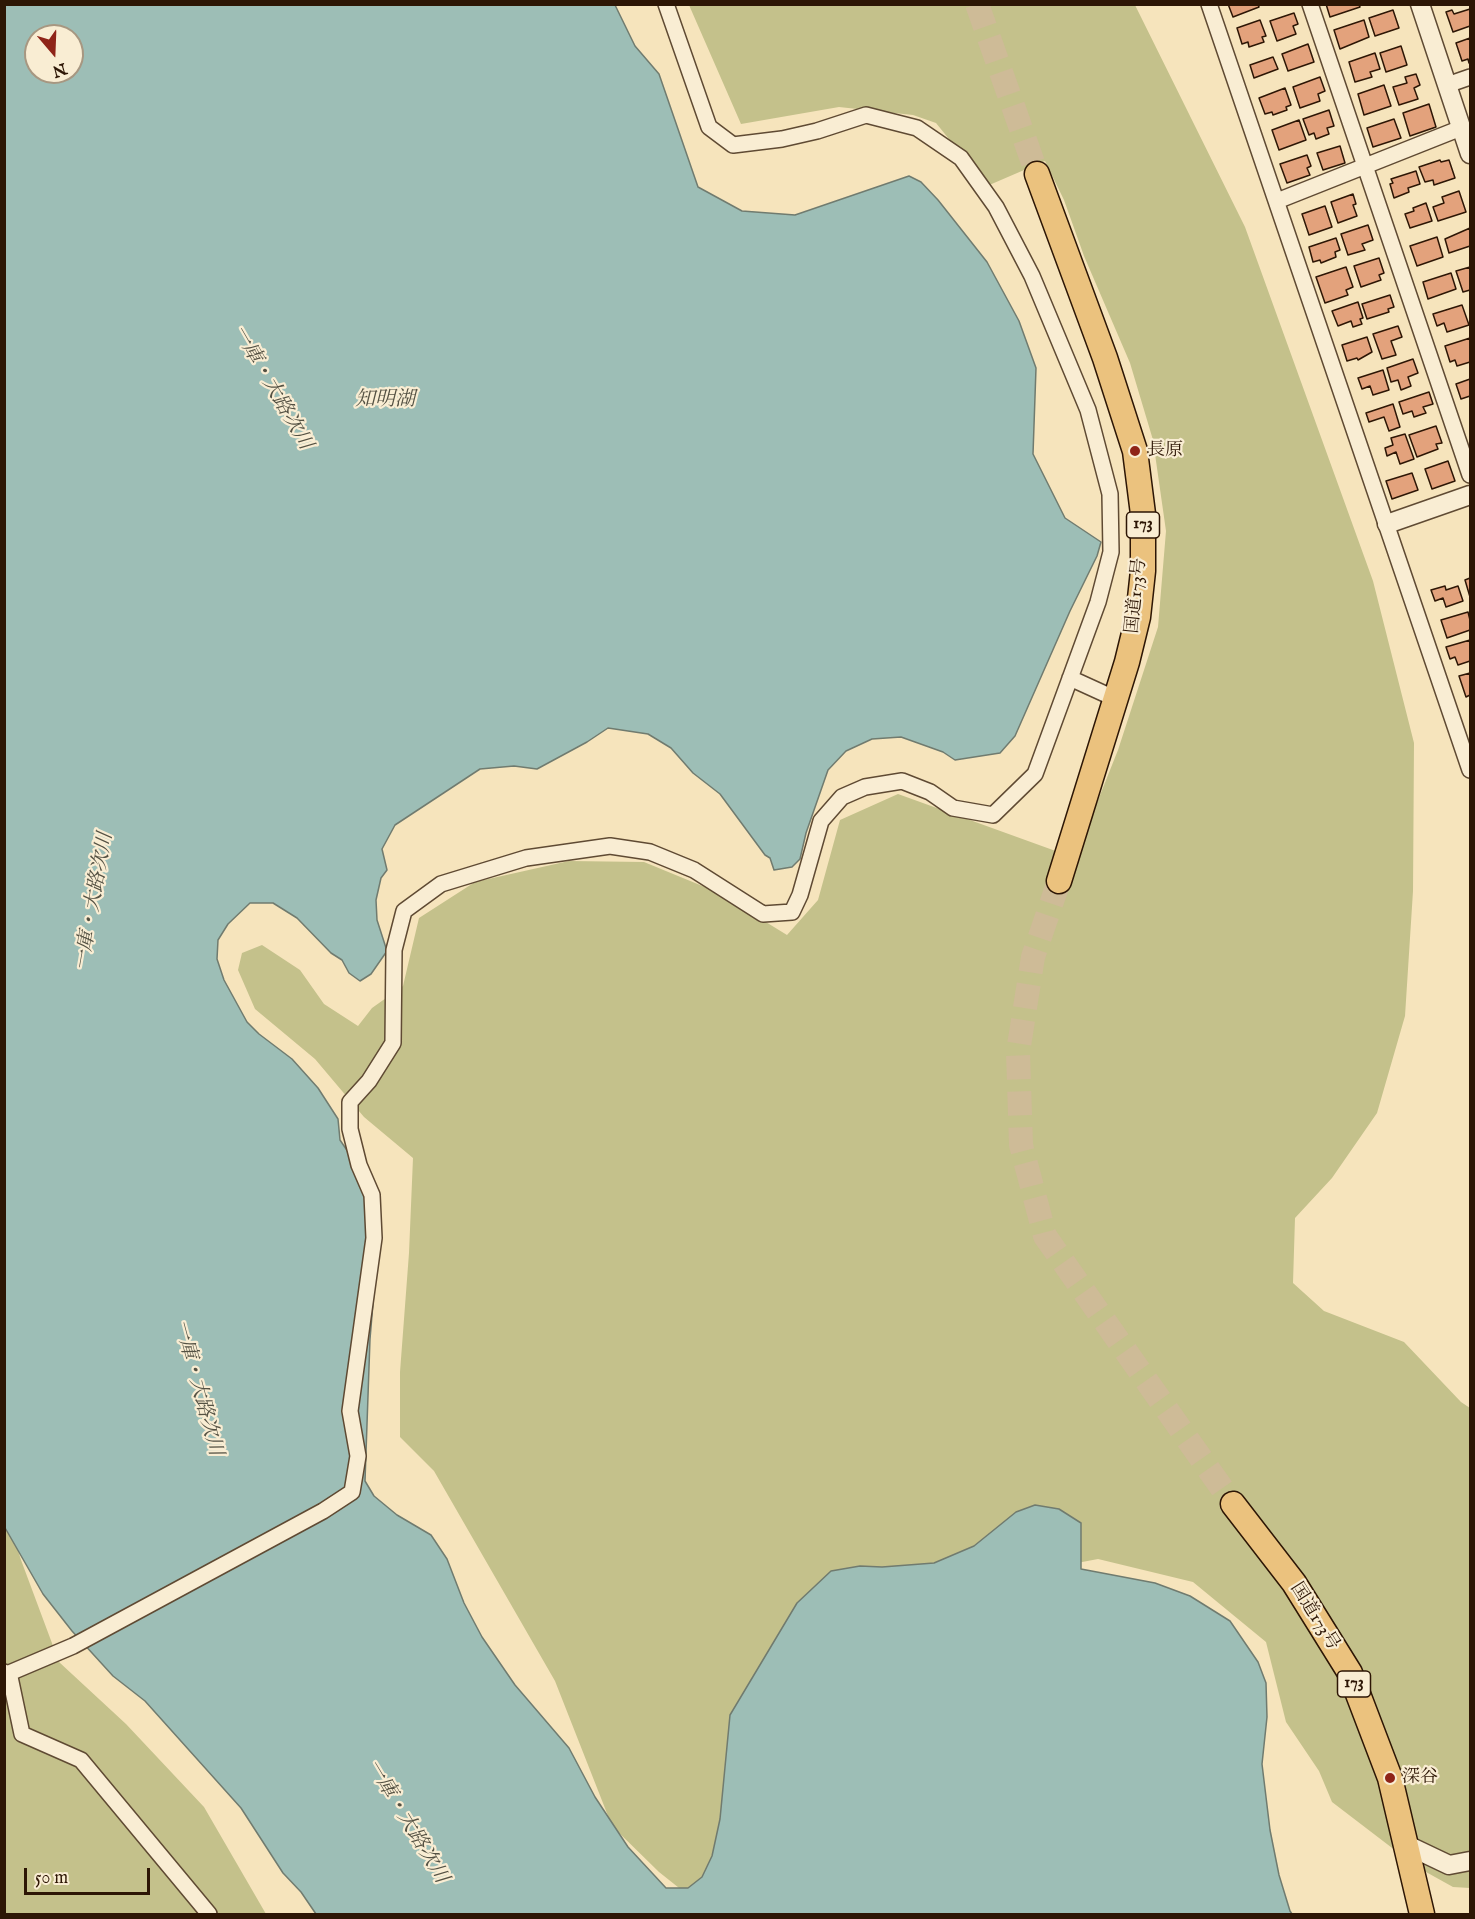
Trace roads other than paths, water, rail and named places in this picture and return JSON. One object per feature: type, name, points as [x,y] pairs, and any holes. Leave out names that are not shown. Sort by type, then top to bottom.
[{"type":"highway","name":"国道173号","points":[[1037,174],[1105,358],[1135,452],[1143,514],[1143,571],[1138,617],[1116,699],[1059,881]]},
{"type":"highway","name":"国道173号","points":[[1233,1504],[1294,1584],[1350,1673],[1390,1778],[1420,1904]]},
{"type":"street","points":[[209,1914],[81,1760],[22,1734],[10,1677],[6,1673],[73,1646],[323,1511],[352,1492],[358,1456],[350,1411],[374,1238],[372,1195],[359,1165],[352,1138],[350,1102],[369,1082],[393,1043],[394,950],[404,911],[441,884],[526,858],[610,846],[650,852],[694,870],[763,914],[792,912],[800,895],[821,821],[842,797],[865,787],[902,781],[930,792],[953,808],[993,815],[1035,774],[1098,602],[1111,552],[1110,494],[1088,410],[1032,276],[996,207],[961,158],[916,128],[866,115],[817,131],[782,139],[733,145],[709,127],[666,4]]},
{"type":"street","points":[[1209,4],[1470,770]]},
{"type":"street","points":[[1310,4],[1470,475]]},
{"type":"street","points":[[1419,4],[1470,154]]},
{"type":"street","points":[[1447,85],[1470,77]]},
{"type":"street","points":[[1277,201],[1461,128]]},
{"type":"street","points":[[1387,524],[1470,495]]},
{"type":"street","points":[[1070,678],[1116,699]]},
{"type":"street","points":[[1407,1845],[1449,1865],[1470,1861]]},
{"type":"water","name":"知明湖","points":[[4,5],[615,5],[635,46],[659,74],[698,187],[742,211],[795,215],[909,176],[921,182],[938,200],[987,262],[1019,321],[1036,368],[1033,454],[1065,518],[1101,542],[1097,556],[1015,736],[1000,753],[955,760],[943,752],[901,737],[872,739],[846,751],[828,770],[806,833],[800,859],[792,867],[774,870],[770,858],[765,855],[720,794],[693,773],[671,748],[648,734],[608,728],[537,769],[514,766],[480,769],[395,825],[382,849],[387,870],[381,878],[376,900],[377,920],[387,951],[371,974],[360,981],[349,973],[342,960],[331,953],[297,918],[273,903],[250,903],[228,924],[218,940],[217,959],[224,980],[247,1022],[292,1059],[318,1088],[338,1119],[340,1140],[376,1193],[380,1220],[370,1339],[365,1481],[374,1496],[397,1515],[431,1535],[447,1559],[464,1603],[482,1637],[515,1685],[569,1748],[595,1797],[628,1847],[666,1888],[688,1888],[702,1877],[712,1856],[720,1819],[730,1715],[797,1603],[831,1571],[860,1566],[882,1567],[934,1563],[974,1546],[1016,1512],[1035,1505],[1059,1509],[1081,1523],[1081,1569],[1155,1583],[1190,1596],[1230,1621],[1258,1662],[1266,1683],[1267,1717],[1262,1764],[1270,1830],[1279,1875],[1292,1914],[316,1914],[301,1892],[283,1873],[241,1808],[145,1701],[113,1676],[72,1631],[43,1594],[4,1526]]},
{"type":"tunnel","points":[[977,4],[1037,174]]},
{"type":"tunnel","points":[[1059,881],[1033,957],[1018,1052],[1021,1145],[1045,1236],[1233,1504]]},
{"type":"place","name":"長原","points":[[1135,451]]},
{"type":"place","name":"深谷","points":[[1390,1778]]},
{"type":"water label","name":"一庫・大路次川","points":[[271,388]]},
{"type":"water label","name":"一庫・大路次川","points":[[95,902]]},
{"type":"water label","name":"一庫・大路次川","points":[[197,1388]]},
{"type":"water label","name":"一庫・大路次川","points":[[406,1822]]}]
